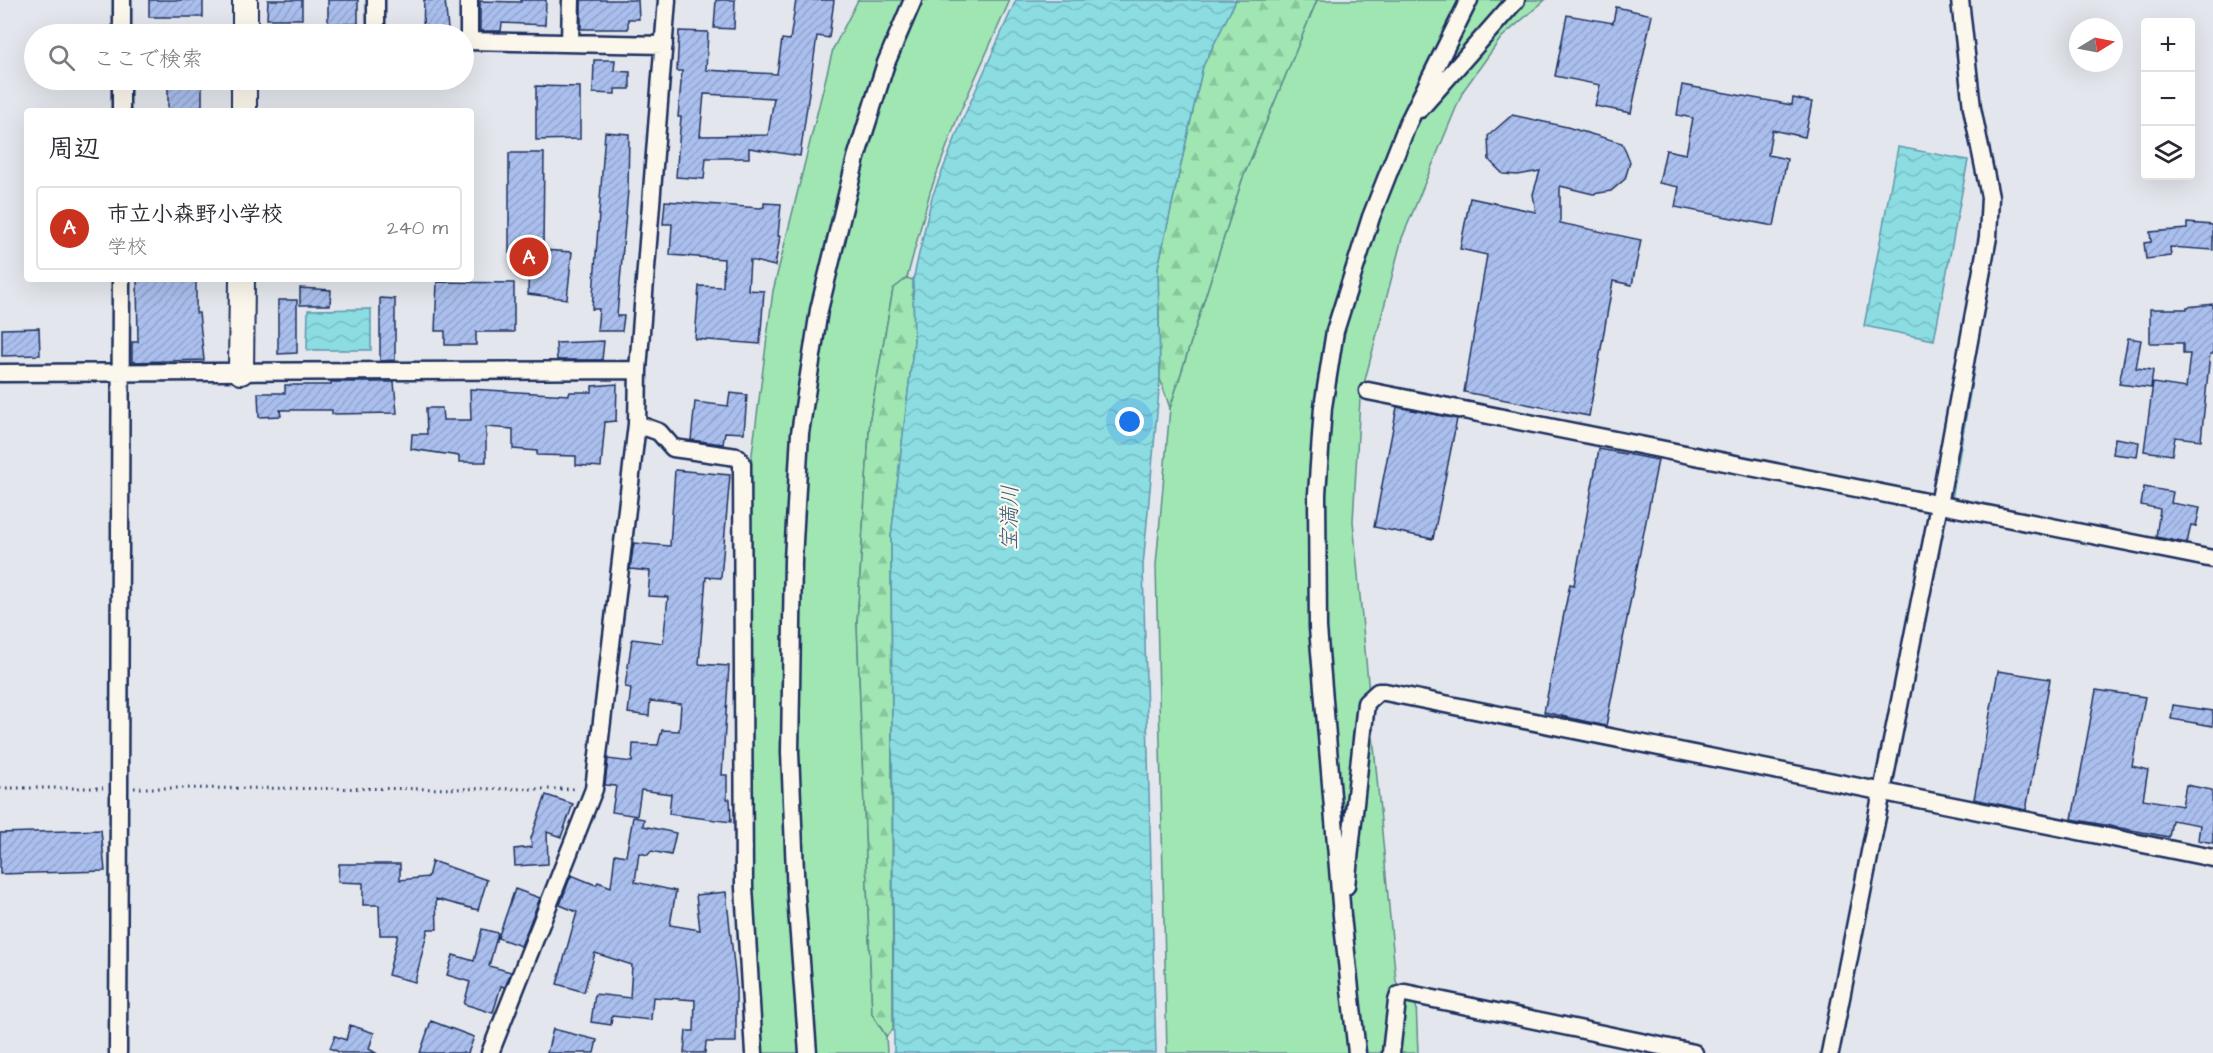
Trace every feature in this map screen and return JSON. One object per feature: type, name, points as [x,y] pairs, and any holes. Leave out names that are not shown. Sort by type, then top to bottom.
[{"type":"street","points":[[122,0],[122,24]]},
{"type":"street","points":[[245,0],[245,24]]},
{"type":"street","points":[[376,0],[376,24]]},
{"type":"street","points":[[467,24],[469,0]]},
{"type":"street","points":[[570,41],[571,0]]},
{"type":"street","points":[[490,1053],[594,789],[637,424],[638,370],[667,0]]},
{"type":"street","points":[[808,1053],[796,897],[790,752],[793,560],[800,433],[819,310],[856,158],[886,63],[913,0]]},
{"type":"street","points":[[1358,1053],[1342,916],[1318,628],[1316,556],[1319,449],[1328,369],[1335,331],[1371,217],[1408,123],[1469,0]]},
{"type":"street","points":[[1408,123],[1516,0]]},
{"type":"street","points":[[1830,1053],[1939,505],[1983,268],[1989,197],[1972,108],[1960,0]]},
{"type":"street","points":[[474,41],[570,41],[663,45]]},
{"type":"street","points":[[121,108],[122,90]]},
{"type":"street","points":[[244,90],[244,108]]},
{"type":"street","points":[[118,1053],[121,282]]},
{"type":"street","points":[[241,372],[242,282]]},
{"type":"street","points":[[0,373],[638,370]]},
{"type":"street","points":[[1368,391],[2213,559]]},
{"type":"street","points":[[637,424],[659,432],[673,448],[737,457],[742,463],[744,887],[754,1053]]},
{"type":"street","points":[[1342,916],[1360,779],[1366,703],[1378,692],[1881,790],[2213,858]]},
{"type":"street","points":[[1391,1053],[1396,1000],[1399,994],[1405,993],[1694,1053]]},
{"type":"path","points":[[0,788],[594,789]]},
{"type":"green space","points":[[858,0],[1010,0],[957,119],[930,192],[907,278],[893,290],[870,418],[857,623],[872,1014],[886,1036],[887,1053],[762,1053],[754,974],[747,635],[751,462],[773,291],[833,49]]},
{"type":"green space","points":[[1236,0],[1317,0],[1242,180],[1170,408],[1160,379],[1158,267],[1203,66]]},
{"type":"green space","points":[[1317,0],[1545,0],[1501,38],[1463,91],[1402,238],[1360,399],[1353,521],[1396,982],[1416,1002],[1418,1053],[1167,1053],[1156,565],[1170,408],[1242,180]]},
{"type":"green space","points":[[907,278],[913,280],[914,341],[891,537],[893,1030],[886,1036],[872,1014],[857,623],[870,418],[893,289]]},
{"type":"water","name":"宝満川","points":[[1016,0],[1236,0],[1203,66],[1158,267],[1160,379],[1143,566],[1156,1053],[894,1053],[891,537],[914,341],[913,280],[932,197],[962,121]]},
{"type":"water","points":[[1898,147],[1968,160],[1934,340],[1864,326]]},
{"type":"water","points":[[371,309],[371,350],[307,350],[308,310]]},
{"type":"building","points":[[149,0],[203,0],[203,17],[149,17]]},
{"type":"building","points":[[268,0],[302,0],[302,19],[267,19]]},
{"type":"building","points":[[328,0],[358,0],[358,24],[328,24]]},
{"type":"building","points":[[424,0],[445,0],[447,24],[423,24]]},
{"type":"building","points":[[521,0],[546,0],[545,25],[502,23],[501,31],[480,31],[480,1],[521,2]]},
{"type":"building","points":[[581,0],[638,0],[639,19],[628,19],[628,29],[581,29]]},
{"type":"building","points":[[716,0],[735,0],[734,29],[714,28]]},
{"type":"building","points":[[796,0],[834,0],[829,38],[817,36],[800,156],[749,148],[749,158],[706,158],[704,179],[676,177],[682,71],[677,71],[679,31],[708,32],[706,70],[777,74],[782,39],[790,40]],"holes":[[[704,94],[774,98],[768,135],[700,136]]]},
{"type":"building","points":[[1616,7],[1652,15],[1631,113],[1595,106],[1600,85],[1555,76],[1567,15],[1613,23]]},
{"type":"building","points":[[594,60],[615,60],[614,71],[630,72],[630,89],[615,89],[615,94],[593,93]]},
{"type":"building","points":[[1682,85],[1792,105],[1793,98],[1812,102],[1805,137],[1772,130],[1768,155],[1787,159],[1774,226],[1675,207],[1679,187],[1659,183],[1666,150],[1686,154],[1693,118],[1677,115]]},
{"type":"building","points":[[536,86],[580,87],[580,139],[536,140]]},
{"type":"building","points":[[168,90],[202,90],[202,108],[168,108]]},
{"type":"building","points":[[1512,115],[1567,127],[1622,143],[1630,162],[1625,179],[1611,191],[1593,194],[1560,186],[1560,223],[1641,240],[1632,285],[1613,281],[1589,416],[1464,392],[1487,255],[1460,249],[1470,198],[1536,212],[1533,194],[1540,171],[1518,175],[1503,174],[1489,160],[1488,136]]},
{"type":"building","points":[[605,132],[629,134],[628,190],[617,316],[624,316],[622,331],[597,331],[599,309],[592,309]]},
{"type":"building","points":[[509,153],[544,153],[543,250],[572,252],[567,299],[528,294],[529,254],[509,253]]},
{"type":"building","points":[[665,201],[760,208],[764,207],[764,203],[781,204],[778,236],[780,236],[775,266],[750,260],[748,290],[764,291],[760,344],[695,339],[699,286],[723,287],[724,259],[670,255],[672,224],[663,224]]},
{"type":"building","points":[[2187,223],[2213,225],[2213,250],[2170,247],[2171,256],[2146,259],[2144,243],[2151,242],[2150,232],[2187,229]]},
{"type":"building","points":[[137,282],[196,282],[196,313],[199,313],[204,360],[132,362],[132,342],[138,342]]},
{"type":"building","points":[[437,282],[514,283],[514,332],[476,332],[476,345],[445,345],[445,331],[435,331]]},
{"type":"building","points":[[300,288],[331,290],[330,305],[300,305]]},
{"type":"building","points":[[380,298],[395,299],[395,360],[380,361]]},
{"type":"building","points":[[278,300],[297,300],[297,353],[278,354]]},
{"type":"building","points":[[2213,304],[2213,354],[2210,354],[2201,440],[2175,437],[2172,455],[2144,451],[2153,383],[2186,388],[2190,354],[2183,354],[2183,343],[2150,343],[2150,309],[2187,309],[2187,307]]},
{"type":"building","points":[[39,328],[40,355],[2,356],[2,329]]},
{"type":"building","points":[[2128,338],[2141,340],[2136,368],[2153,370],[2151,388],[2119,384]]},
{"type":"building","points":[[604,341],[602,360],[557,360],[556,343]]},
{"type":"building","points":[[331,382],[394,382],[397,413],[332,414],[332,410],[280,410],[281,416],[259,417],[258,393],[285,393],[285,385],[331,385]]},
{"type":"building","points":[[617,384],[616,421],[605,422],[601,467],[576,465],[576,456],[537,455],[537,451],[513,449],[513,429],[486,427],[486,462],[459,462],[459,456],[411,449],[412,434],[427,434],[426,408],[442,408],[443,420],[471,420],[470,389],[569,395],[570,392],[592,392],[592,386]]},
{"type":"building","points":[[730,393],[747,395],[744,433],[725,432],[723,444],[691,440],[695,402],[728,406]]},
{"type":"building","points":[[1397,407],[1457,419],[1433,539],[1374,527]]},
{"type":"building","points":[[2115,438],[2139,442],[2137,457],[2113,454]]},
{"type":"building","points":[[1599,449],[1658,460],[1606,726],[1544,712],[1570,584],[1574,585]]},
{"type":"building","points":[[675,470],[730,475],[721,578],[706,577],[699,664],[729,666],[722,775],[727,775],[727,799],[730,799],[731,822],[669,814],[671,794],[641,790],[637,816],[612,812],[616,786],[605,785],[608,759],[632,762],[633,744],[658,745],[662,730],[679,731],[681,704],[650,701],[649,716],[628,713],[631,688],[625,687],[632,639],[663,643],[668,597],[648,596],[650,571],[630,569],[634,543],[670,546]]},
{"type":"building","points":[[2144,487],[2173,492],[2171,503],[2200,508],[2196,526],[2191,525],[2187,543],[2156,537],[2160,509],[2141,505]]},
{"type":"building","points":[[1998,671],[2050,679],[2026,810],[1974,799]]},
{"type":"building","points":[[2096,690],[2145,697],[2132,766],[2148,770],[2143,799],[2182,806],[2186,785],[2212,790],[2213,843],[2198,840],[2200,825],[2172,820],[2169,837],[2072,819]]},
{"type":"building","points":[[2173,705],[2213,711],[2213,726],[2171,719]]},
{"type":"building","points":[[546,795],[573,804],[561,837],[547,832],[548,864],[515,866],[514,849],[532,847],[531,838]]},
{"type":"building","points":[[633,817],[644,819],[643,826],[676,833],[671,855],[651,851],[648,855],[639,853],[635,882],[676,891],[670,925],[700,930],[696,895],[726,892],[736,983],[736,1042],[706,1042],[705,1053],[684,1053],[686,1031],[694,1031],[695,1000],[653,997],[651,1020],[612,1016],[611,1025],[591,1022],[595,994],[630,998],[632,965],[595,953],[584,992],[557,984],[577,912],[560,905],[571,875],[596,885],[598,882],[611,887],[615,854],[626,856]]},
{"type":"building","points":[[101,830],[105,871],[0,874],[0,833]]},
{"type":"building","points":[[432,861],[487,880],[478,910],[436,899],[437,929],[428,929],[415,982],[388,975],[398,935],[380,935],[379,905],[363,905],[363,883],[338,882],[339,864],[400,864],[400,880],[428,877]]},
{"type":"building","points":[[515,889],[540,898],[521,946],[498,938]]},
{"type":"building","points":[[482,929],[498,933],[489,966],[511,972],[505,987],[501,986],[493,1013],[464,1004],[470,982],[447,975],[453,955],[474,961]]},
{"type":"building","points":[[431,1021],[474,1037],[468,1053],[420,1053]]},
{"type":"building","points":[[350,1025],[374,1033],[369,1049],[376,1053],[341,1053],[330,1048],[335,1036],[346,1040]]},
{"type":"building","points":[[553,1029],[597,1040],[594,1053],[547,1053]]},
{"type":"waterway","points":[[1950,500],[1972,371]]},
{"type":"place","name":"市立小森野小学校","points":[[529,257]]}]
